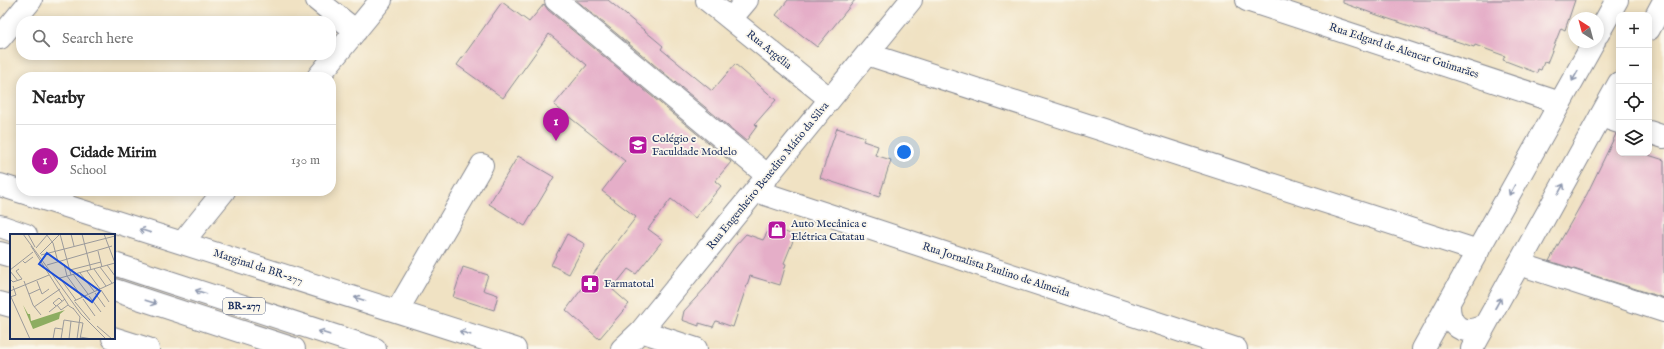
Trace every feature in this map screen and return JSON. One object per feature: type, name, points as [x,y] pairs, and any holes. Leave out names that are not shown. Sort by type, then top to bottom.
[{"type":"main road","points":[[18,16],[31,0]]},
{"type":"main road","points":[[318,0],[356,31]]},
{"type":"main road","points":[[336,55],[381,0]]},
{"type":"main road","points":[[556,0],[762,184]]},
{"type":"main road","name":"Rua Argélia","points":[[707,0],[830,99]]},
{"type":"main road","points":[[731,19],[747,0]]},
{"type":"main road","name":"Rua Engenheiro Benedito Mário da Silva","points":[[622,349],[646,340],[762,184],[911,0]]},
{"type":"main road","name":"Rua Edgard de Alencar Guimarães","points":[[1247,0],[1560,103]]},
{"type":"main road","points":[[1604,23],[1617,0]]},
{"type":"main road","points":[[1652,24],[1664,2]]},
{"type":"main road","points":[[0,38],[16,18]]},
{"type":"main road","points":[[1423,349],[1591,48]]},
{"type":"main road","points":[[868,54],[1478,251]]},
{"type":"main road","points":[[322,72],[332,60]]},
{"type":"main road","points":[[1472,349],[1519,264],[1610,119],[1619,84]]},
{"type":"main road","points":[[1652,133],[1664,136]]},
{"type":"main road","points":[[397,311],[482,165]]},
{"type":"main road","name":"Rua Jornalista Paulino de Almeida","points":[[762,184],[1236,349]]},
{"type":"main road","name":"Marginal da BR-277","points":[[0,185],[16,190]]},
{"type":"main road","name":"Marginal da BR-277","points":[[35,196],[515,349]]},
{"type":"main road","points":[[182,243],[220,196]]},
{"type":"main road","points":[[0,226],[23,234]]},
{"type":"main road","points":[[0,253],[10,256]]},
{"type":"main road","name":"BR-277","points":[[115,264],[375,349]]},
{"type":"main road","points":[[1519,264],[1664,311]]},
{"type":"main road","name":"BR-277","points":[[115,290],[294,349]]},
{"type":"main road","points":[[1449,302],[1449,313],[1454,324],[1463,330],[1475,331],[1485,325]]},
{"type":"main road","points":[[0,303],[10,306]]},
{"type":"main road","points":[[115,339],[148,349]]},
{"type":"main road","points":[[646,340],[696,349]]},
{"type":"main road","points":[[1431,349],[1438,347],[1444,349]]},
{"type":"building","points":[[576,0],[608,0],[663,46],[661,49],[712,91],[735,64],[776,100],[755,124],[757,126],[746,141]]},
{"type":"building","points":[[788,0],[855,0],[817,47],[776,15]]},
{"type":"building","points":[[1343,0],[1575,0],[1571,12],[1568,12],[1568,21],[1565,30],[1561,28],[1547,63],[1544,62],[1541,70],[1538,69],[1537,73],[1503,60],[1505,56],[1475,45],[1474,47],[1343,3]]},
{"type":"building","points":[[502,2],[529,22],[544,4],[548,10],[731,162],[715,181],[721,186],[695,218],[671,199],[648,229],[663,240],[636,274],[628,269],[612,289],[629,304],[599,339],[566,310],[636,217],[602,191],[625,161],[554,105],[587,65],[549,34],[503,98],[457,65]]},
{"type":"building","points":[[837,128],[865,137],[863,141],[878,146],[875,155],[891,160],[879,197],[820,178]]},
{"type":"building","points":[[1616,134],[1616,156],[1651,156],[1664,160],[1664,298],[1549,261],[1587,194]]},
{"type":"building","points":[[518,156],[554,177],[525,226],[489,204]]},
{"type":"building","points":[[771,226],[795,236],[784,263],[786,264],[780,285],[750,276],[733,327],[716,321],[713,327],[699,323],[699,326],[682,320],[684,311],[706,287],[735,246],[746,234],[763,240]]},
{"type":"building","points":[[567,234],[585,244],[569,274],[551,265]]},
{"type":"building","points":[[463,267],[488,275],[483,290],[498,295],[494,310],[453,297]]},
{"type":"place","name":"Cidade Mirim","points":[[556,141]]},
{"type":"place","name":"Colégio e Faculdade Modelo","points":[[638,145]]},
{"type":"place","name":"Auto Mecânica e Elétrica Catatau","points":[[777,230]]},
{"type":"place","name":"Farmatotal","points":[[590,284]]}]
